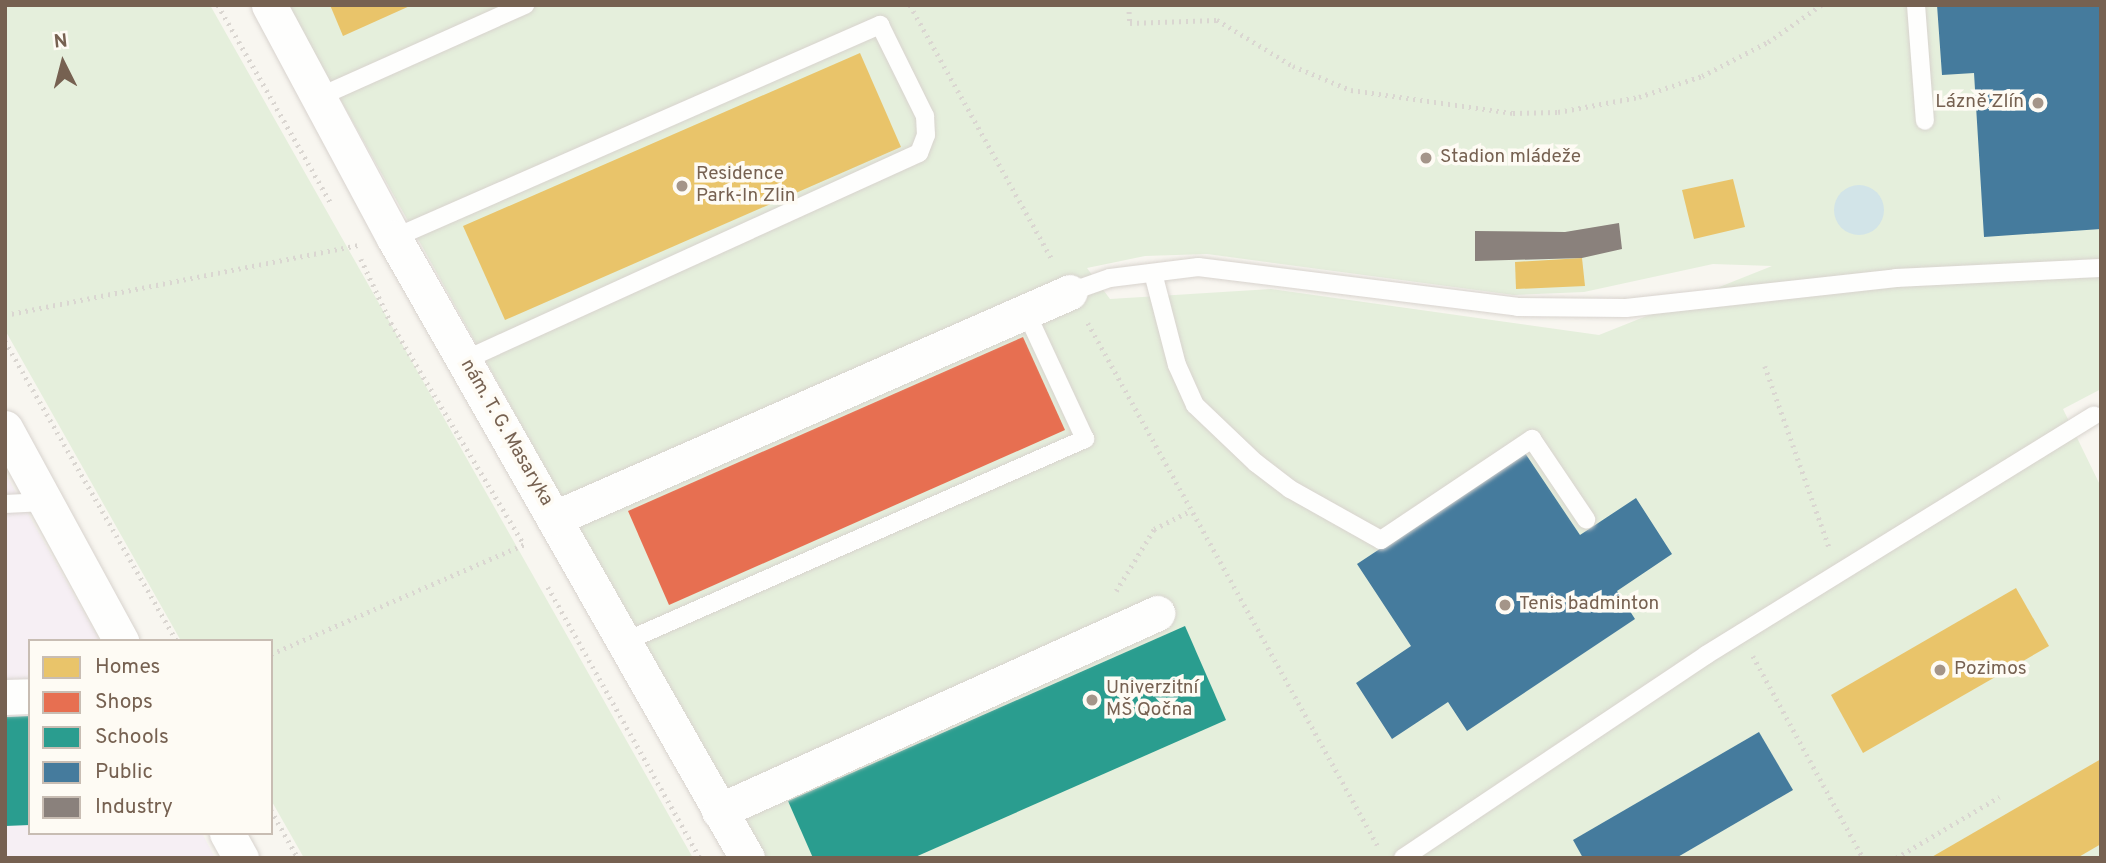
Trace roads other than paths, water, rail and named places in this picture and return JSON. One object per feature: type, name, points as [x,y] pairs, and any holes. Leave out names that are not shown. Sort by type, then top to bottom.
[{"type":"street","name":"nám. T. G. Masaryka","points":[[269,5],[394,238],[747,858]]},
{"type":"street","points":[[555,518],[1024,310],[1064,281]]},
{"type":"street","points":[[5,428],[120,639]]},
{"type":"street","points":[[719,811],[1157,612]]},
{"type":"street","points":[[5,697],[28,696]]},
{"type":"street","points":[[229,835],[241,858]]},
{"type":"lane","points":[[319,97],[525,5]]},
{"type":"lane","points":[[1916,5],[1925,121]]},
{"type":"lane","points":[[394,238],[880,25],[925,116],[926,135],[919,153],[464,359]]},
{"type":"lane","points":[[1064,281],[1198,267],[1517,307],[1626,308],[1896,278],[2101,268]]},
{"type":"lane","points":[[1153,273],[1177,365],[1195,405],[1256,463],[1290,488],[1381,540],[1532,439],[1586,519]]},
{"type":"lane","points":[[624,642],[1085,439],[1024,310]]},
{"type":"lane","points":[[1403,858],[1741,634],[2094,415]]},
{"type":"lane","points":[[5,504],[45,502]]},
{"type":"place","name":"Lázně Zlín","points":[[2038,103]]},
{"type":"place","name":"Stadion mládeže","points":[[1426,158]]},
{"type":"place","name":"Residence Park-In Zlin","points":[[682,186]]},
{"type":"place","name":"Tenis badminton","points":[[1505,605]]},
{"type":"place","name":"Pozimos","points":[[1940,670]]},
{"type":"place","name":"Univerzitní MŠ Qočna","points":[[1092,700]]}]
